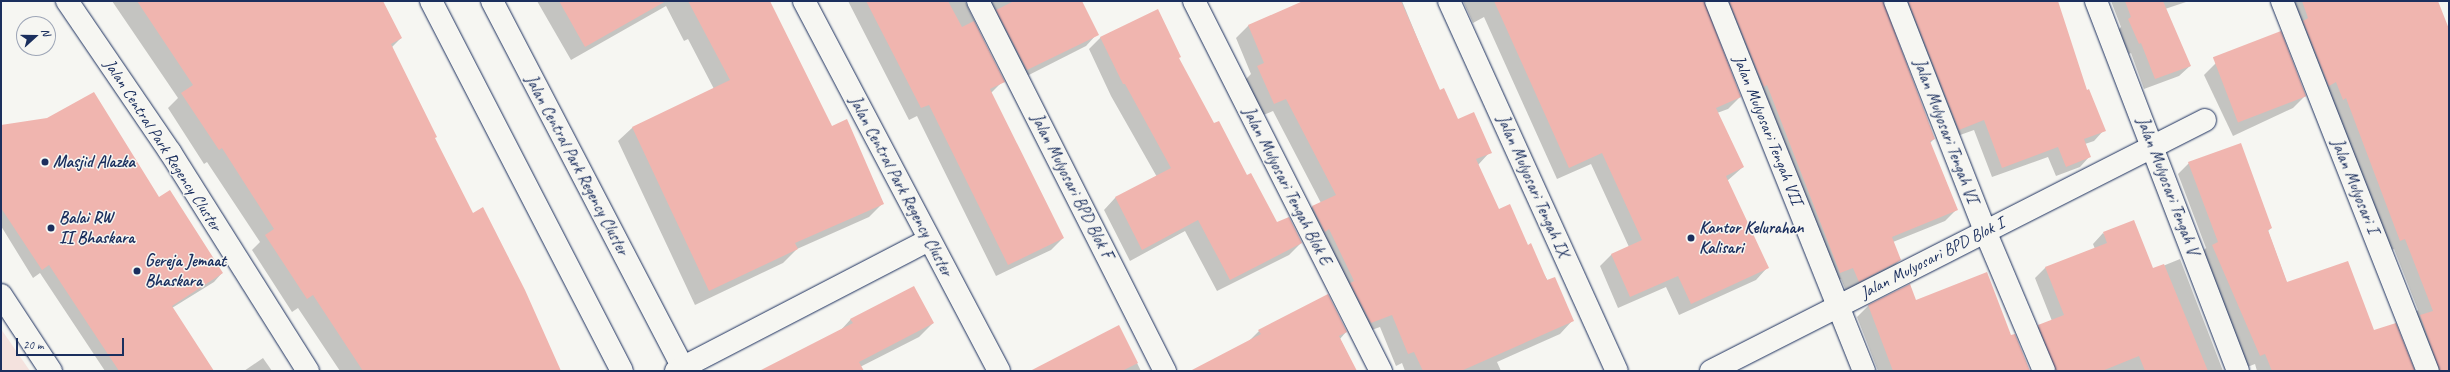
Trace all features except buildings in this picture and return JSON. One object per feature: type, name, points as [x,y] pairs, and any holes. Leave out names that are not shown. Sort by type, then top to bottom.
[{"type":"street","name":"Jalan Central Park Regency Cluster","points":[[67,1],[170,152],[308,371]]},
{"type":"street","points":[[431,1],[622,371]]},
{"type":"street","name":"Jalan Central Park Regency Cluster","points":[[492,1],[682,370]]},
{"type":"street","name":"Jalan Central Park Regency Cluster","points":[[804,1],[999,371]]},
{"type":"street","name":"Jalan Mulyosari BPD Blok F","points":[[978,1],[1165,371]]},
{"type":"street","name":"Jalan Mulyosari Tengah Blok E","points":[[1194,1],[1381,371]]},
{"type":"street","name":"Jalan Mulyosari Tengah IX","points":[[1449,1],[1617,371]]},
{"type":"street","name":"Jalan Mulyosari Tengah VII","points":[[1716,1],[1864,371]]},
{"type":"street","name":"Jalan Mulyosari Tengah VI","points":[[1895,1],[1985,231],[2044,371]]},
{"type":"street","name":"Jalan Mulyosari Tengah V","points":[[2096,1],[2153,146],[2238,371]]},
{"type":"street","name":"Jalan Mulyosari I","points":[[2282,1],[2428,371]]},
{"type":"street","name":"Jalan Mulyosari BPD Blok I","points":[[1717,370],[1985,231],[2205,120]]},
{"type":"street","points":[[682,370],[929,240]]},
{"type":"street","points":[[1,295],[51,371]]},
{"type":"shaded area","points":[[1,329],[30,371],[1,371]]},
{"type":"place","name":"Masjid Alazka","points":[[45,162]]},
{"type":"place","name":"Balai RW II Bhaskara","points":[[51,228]]},
{"type":"place","name":"Kantor Kelurahan Kalisari","points":[[1691,238]]},
{"type":"place","name":"Gereja Jemaat Bhaskara","points":[[137,271]]}]
